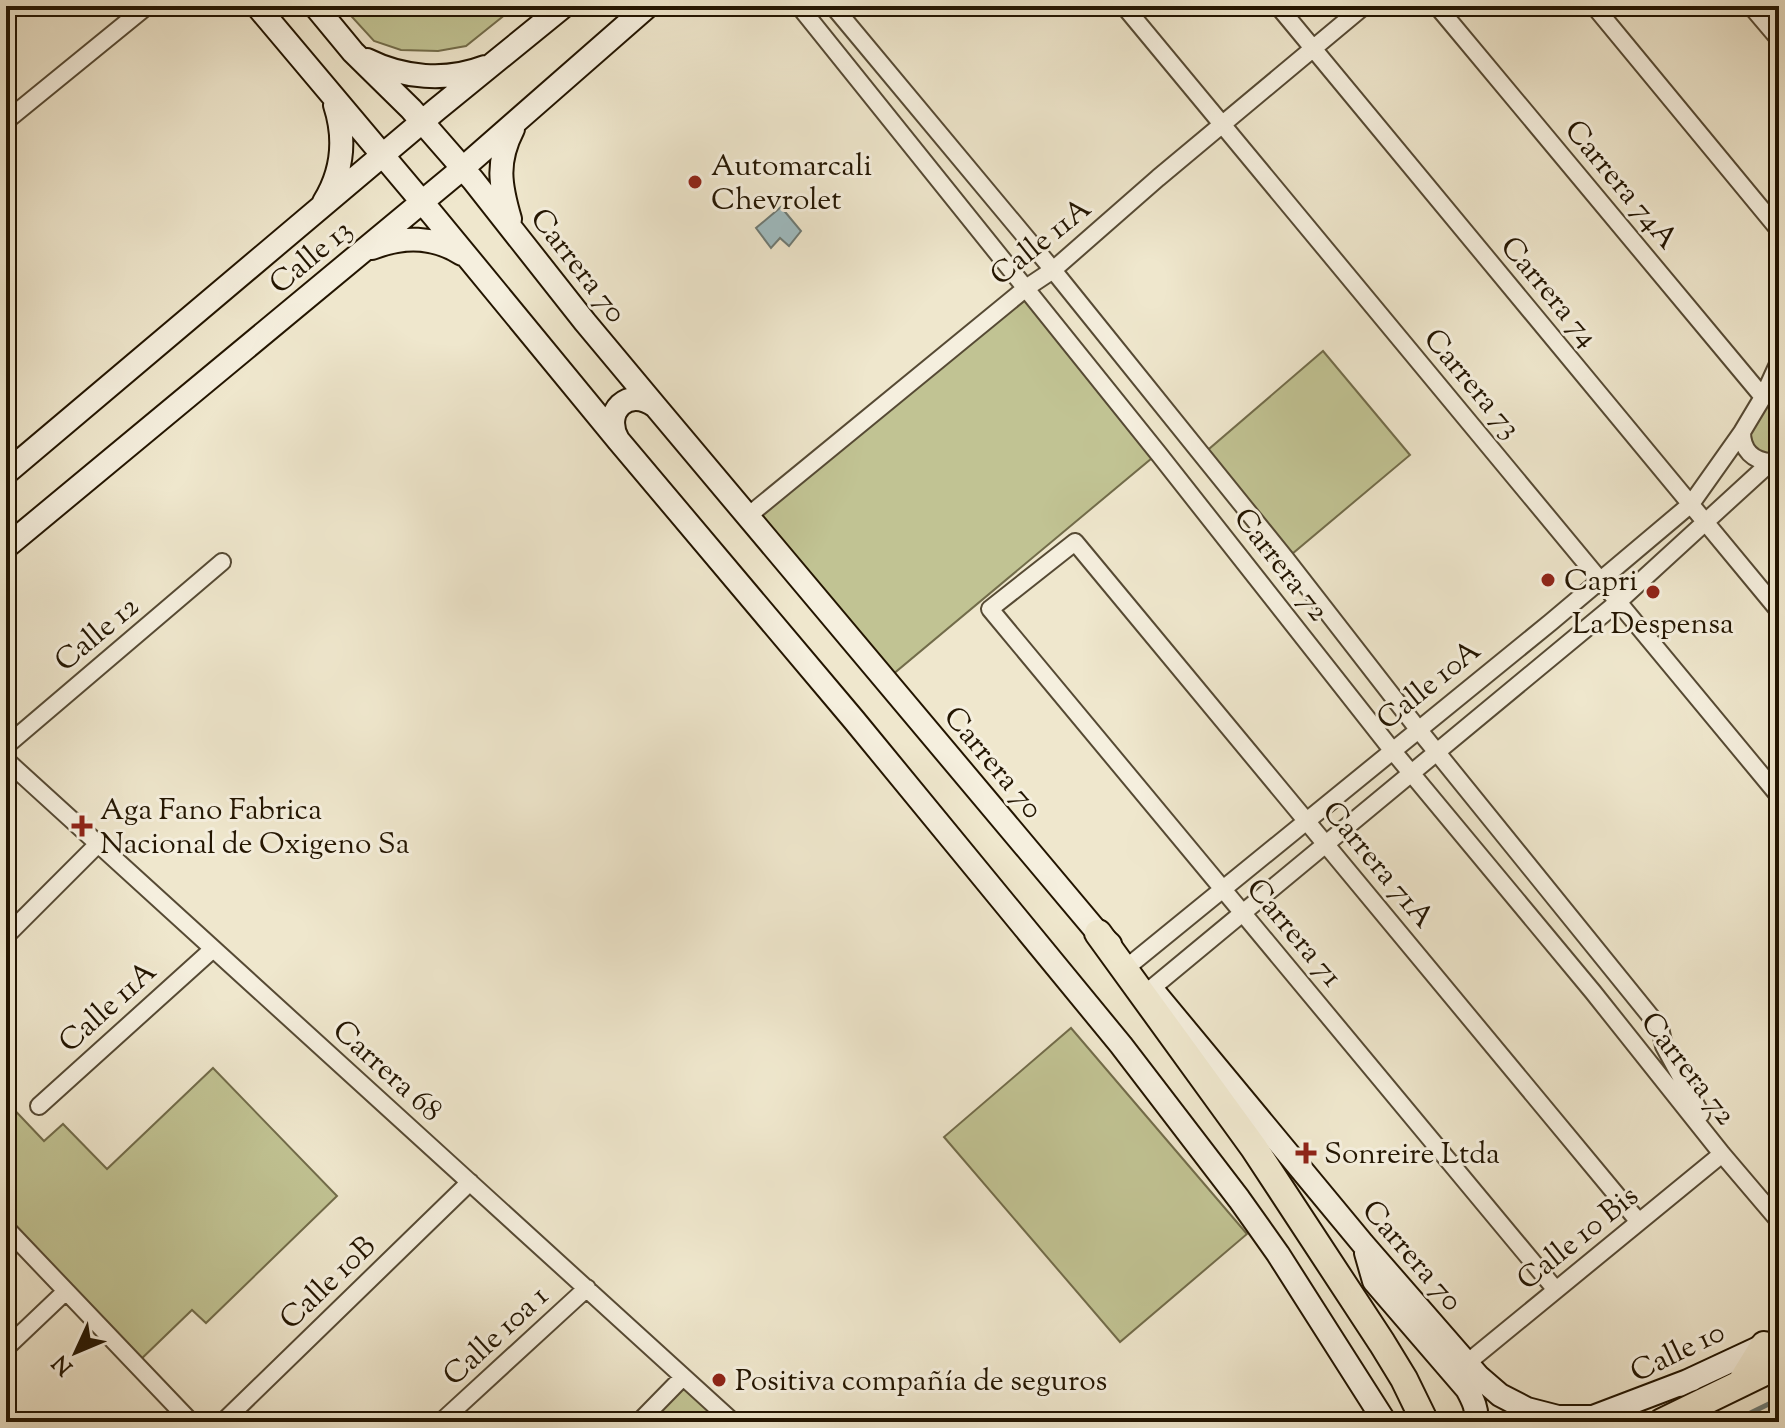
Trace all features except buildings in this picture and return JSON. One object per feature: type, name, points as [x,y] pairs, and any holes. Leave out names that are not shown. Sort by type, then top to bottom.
[{"type":"main road","points":[[1098,933],[1254,1148],[1382,1343],[1425,1422]]},
{"type":"main road","name":"Calle 10","points":[[1662,1422],[1740,1384],[1775,1349]]},
{"type":"street","points":[[6,121],[147,6]]},
{"type":"street","points":[[257,6],[854,720],[1121,1045],[1278,1254],[1388,1422]]},
{"type":"street","name":"Carrera 70","points":[[315,6],[353,52],[423,121],[463,168],[585,322],[1098,933],[1152,988],[1363,1244],[1489,1386],[1527,1409],[1558,1417],[1593,1417],[1693,1379]]},
{"type":"street","name":"Calle 13","points":[[6,473],[564,6]]},
{"type":"street","name":"Calle 13","points":[[6,547],[354,260],[648,6]]},
{"type":"street","name":"Carrera 72","points":[[799,6],[1392,750],[1779,1221]]},
{"type":"street","name":"Carrera 72","points":[[833,6],[1053,270],[1660,1028],[1664,1046],[1722,1154]]},
{"type":"street","name":"Carrera 73","points":[[1124,6],[1779,796]]},
{"type":"street","name":"Carrera 74","points":[[1278,6],[1779,611]]},
{"type":"street","name":"Calle 11A","points":[[748,516],[1026,288],[1053,270],[1364,6]]},
{"type":"street","name":"Carrera 74A","points":[[1437,6],[1763,397]]},
{"type":"street","points":[[1594,6],[1779,230]]},
{"type":"street","points":[[1751,6],[1779,39]]},
{"type":"street","points":[[353,52],[387,69],[424,76],[462,74],[497,62]]},
{"type":"street","points":[[316,213],[333,186],[341,155],[340,123],[329,93]]},
{"type":"street","points":[[512,228],[501,169],[507,143],[519,119]]},
{"type":"street","points":[[354,260],[368,249],[385,243],[420,239],[441,243],[459,252],[474,265]]},
{"type":"street","name":"Calle 10A","points":[[1131,964],[1691,504],[1742,432],[1779,362]]},
{"type":"street","points":[[618,440],[612,422],[620,404],[638,398],[656,407]]},
{"type":"street","name":"Calle 10A","points":[[1742,432],[1744,445],[1752,456],[1758,460],[1775,459]]},
{"type":"street","name":"Calle 10A","points":[[1152,988],[1618,602],[1775,459]]},
{"type":"street","name":"Carrera 71A","points":[[990,609],[1075,542],[1639,1222]]},
{"type":"street","name":"Calle 12","points":[[6,746],[222,562]]},
{"type":"street","name":"Carrera 71","points":[[990,609],[1556,1290]]},
{"type":"street","name":"Carrera 68","points":[[6,760],[733,1422]]},
{"type":"street","points":[[6,936],[98,844]]},
{"type":"street","name":"Calle 11A","points":[[39,1106],[213,949]]},
{"type":"street","name":"Calle 10 Bis","points":[[1467,1363],[1722,1154]]},
{"type":"street","name":"Calle 10B","points":[[223,1422],[470,1182]]},
{"type":"street","points":[[6,1228],[191,1422]]},
{"type":"street","points":[[1363,1244],[1374,1281],[1467,1389],[1474,1402],[1476,1422]]},
{"type":"street","name":"Calle 10a 1","points":[[441,1422],[587,1288]]},
{"type":"street","points":[[6,1348],[66,1291]]},
{"type":"street","name":"Calle 10","points":[[1603,1422],[1693,1379],[1775,1349]]},
{"type":"street","points":[[639,1422],[683,1377]]},
{"type":"green space","points":[[342,6],[516,6],[466,46],[438,51],[401,50],[374,41]]},
{"type":"green space","points":[[1026,288],[1158,453],[886,680],[748,516]]},
{"type":"green space","points":[[1323,351],[1410,455],[1286,559],[1202,455]]},
{"type":"green space","points":[[1779,362],[1779,457],[1764,461],[1742,432]]},
{"type":"green space","points":[[1071,1028],[1247,1234],[1120,1342],[944,1137]]},
{"type":"green space","points":[[213,1068],[337,1196],[206,1323],[192,1310],[136,1364],[6,1228],[6,1101],[44,1141],[63,1124],[107,1169]]},
{"type":"green space","points":[[683,1377],[732,1422],[639,1422]]},
{"type":"water","points":[[781,207],[801,231],[789,246],[780,238],[771,248],[756,228]]},
{"type":"waterway","points":[[1732,1422],[1779,1399]]},
{"type":"place","name":"Automarcali Chevrolet","points":[[695,182]]},
{"type":"place","name":"Capri","points":[[1548,580]]},
{"type":"place","name":"La Despensa","points":[[1653,592]]},
{"type":"place","name":"Aga Fano Fabrica Nacional de Oxigeno Sa","points":[[82,826]]},
{"type":"place","name":"Sonreire Ltda","points":[[1306,1153]]},
{"type":"place","name":"Positiva compañía de seguros","points":[[719,1380]]}]
